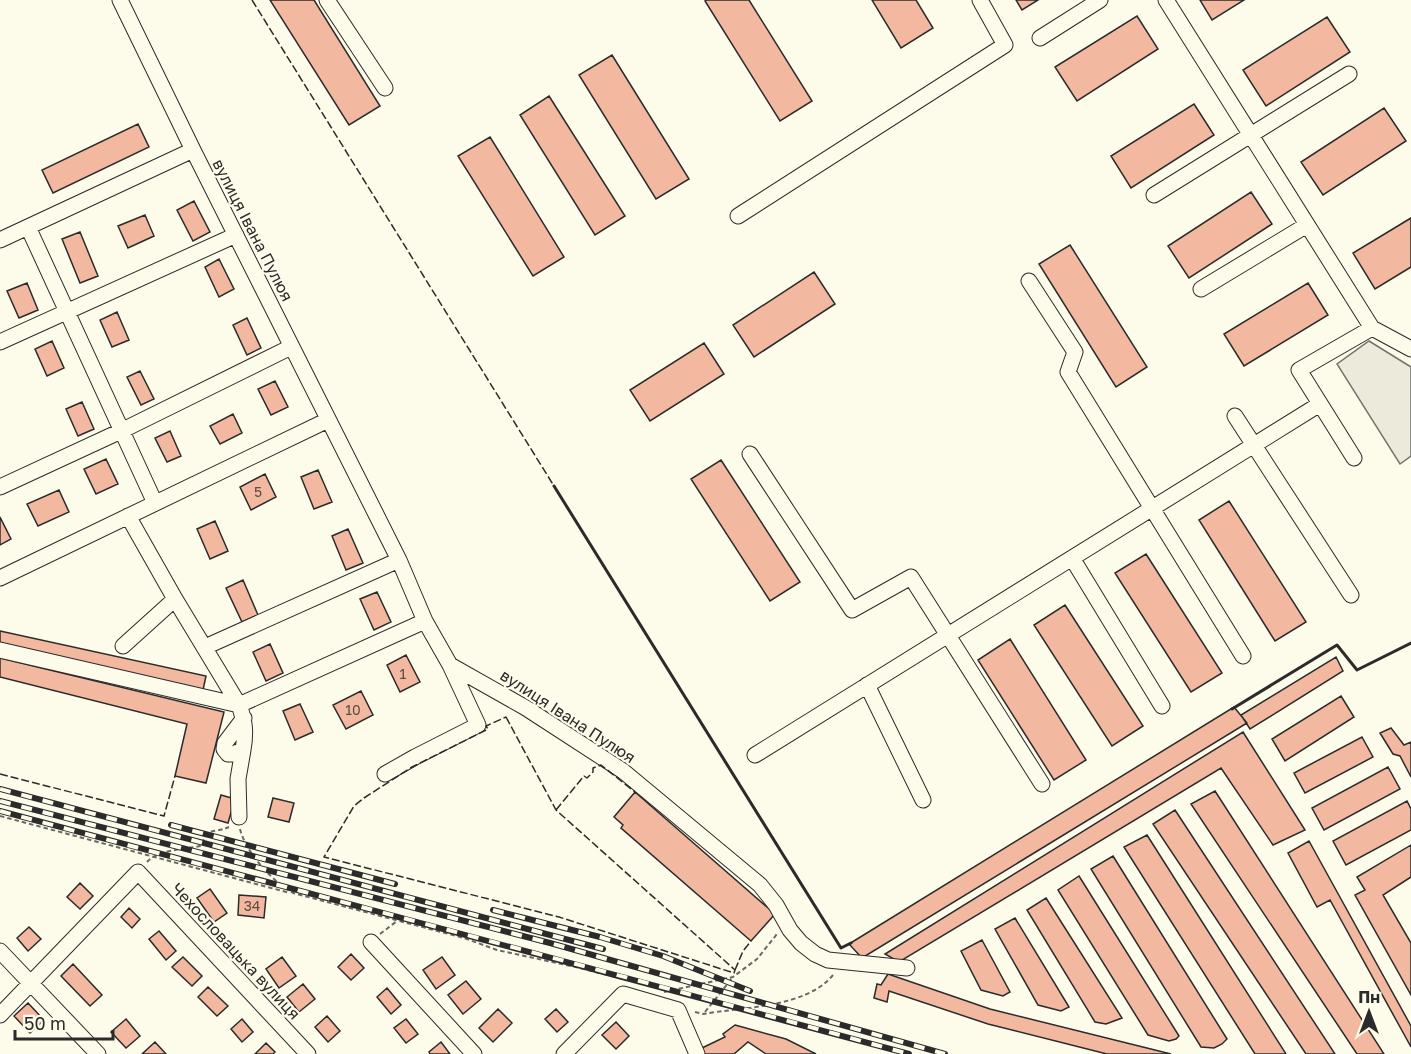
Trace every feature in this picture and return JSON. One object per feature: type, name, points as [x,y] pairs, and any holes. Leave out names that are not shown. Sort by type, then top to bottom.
[{"type":"street","points":[[120,0],[193,150]]},
{"type":"street","points":[[327,0],[385,88]]},
{"type":"street","points":[[738,216],[1005,45],[980,0]]},
{"type":"street","points":[[1041,38],[1100,0]]},
{"type":"street","points":[[1166,0],[1372,328],[1411,349]]},
{"type":"street","points":[[1154,195],[1349,74]]},
{"type":"street","name":"вулиця Івана Пулюя","points":[[0,240],[193,150],[399,560],[425,621],[450,665],[526,708],[623,771],[760,885],[790,930],[808,949],[828,960],[907,968]]},
{"type":"street","points":[[1201,289],[1307,225]]},
{"type":"street","points":[[28,227],[155,503]]},
{"type":"street","points":[[0,342],[236,235]]},
{"type":"street","points":[[1029,280],[1075,352],[1068,372],[1244,656]]},
{"type":"street","points":[[1354,458],[1299,370],[1372,328]]},
{"type":"street","points":[[0,487],[121,431],[291,347]]},
{"type":"street","points":[[755,755],[1320,404]]},
{"type":"street","points":[[1235,416],[1351,595]]},
{"type":"street","points":[[0,578],[328,420]]},
{"type":"street","points":[[750,454],[852,610],[911,577],[1042,784]]},
{"type":"street","points":[[128,516],[241,711],[246,733],[238,779],[239,817]]},
{"type":"street","points":[[1072,558],[1162,706]]},
{"type":"street","points":[[205,647],[399,560]]},
{"type":"street","points":[[123,646],[175,600]]},
{"type":"street","points":[[0,650],[241,711],[425,621]]},
{"type":"street","points":[[385,774],[478,725],[450,665]]},
{"type":"street","points":[[867,685],[923,800]]},
{"type":"street","points":[[0,1015],[138,872]]},
{"type":"street","name":"Чехословацька вулиця","points":[[138,872],[309,1054]]},
{"type":"street","points":[[371,942],[474,1054]]},
{"type":"street","points":[[0,951],[98,1054]]},
{"type":"street","points":[[564,1054],[623,987],[645,1000],[678,1010],[697,1054]]},
{"type":"path","points":[[0,816],[464,938],[623,987]]},
{"type":"path","points":[[138,872],[154,856],[201,846],[205,834],[209,831],[227,829],[239,817]]},
{"type":"path","points":[[239,817],[242,836],[252,851],[283,887],[293,893]]},
{"type":"path","points":[[703,1014],[733,977],[757,959],[773,941],[779,930],[781,914]]},
{"type":"path","points":[[371,942],[397,921]]},
{"type":"path","points":[[678,1010],[703,1014],[781,1003],[823,985],[844,961]]},
{"type":"path","points":[[645,1000],[666,991],[733,977]]},
{"type":"path","points":[[656,988],[666,991]]},
{"type":"shaded area","points":[[1369,341],[1411,367],[1411,456],[1400,464],[1337,364]]},
{"type":"building","points":[[270,0],[314,0],[380,106],[349,125]]},
{"type":"building","points":[[749,0],[812,101],[780,121],[705,1]]},
{"type":"building","points":[[872,0],[916,0],[933,28],[901,48]]},
{"type":"building","points":[[1016,0],[1038,0],[1022,10]]},
{"type":"building","points":[[1200,0],[1244,0],[1212,20]]},
{"type":"building","points":[[1137,16],[1158,49],[1077,101],[1055,67]]},
{"type":"building","points":[[1327,17],[1350,52],[1266,106],[1243,70]]},
{"type":"building","points":[[612,55],[689,179],[656,199],[579,75]]},
{"type":"building","points":[[549,96],[625,216],[595,235],[520,115]]},
{"type":"building","points":[[1194,104],[1214,135],[1131,188],[1111,156]]},
{"type":"building","points":[[1384,108],[1406,141],[1323,195],[1301,162]]},
{"type":"building","points":[[138,124],[149,147],[53,193],[42,170]]},
{"type":"building","points":[[490,137],[564,257],[533,276],[458,156]]},
{"type":"building","points":[[1251,192],[1272,224],[1189,278],[1168,246]]},
{"type":"building","points":[[194,201],[210,232],[193,241],[177,210]]},
{"type":"building","points":[[145,215],[154,236],[128,248],[118,226]]},
{"type":"building","points":[[1411,218],[1411,267],[1375,289],[1353,253]]},
{"type":"building","points":[[80,232],[98,276],[80,283],[62,239]]},
{"type":"building","points":[[1070,245],[1147,367],[1116,387],[1039,264]]},
{"type":"building","points":[[219,259],[234,289],[219,297],[205,267]]},
{"type":"building","points":[[814,272],[835,304],[754,357],[733,325]]},
{"type":"building","points":[[27,283],[38,310],[19,318],[7,291]]},
{"type":"building","points":[[1308,283],[1328,315],[1244,366],[1224,334]]},
{"type":"building","points":[[117,312],[129,340],[112,347],[100,320]]},
{"type":"building","points":[[247,318],[261,348],[247,355],[233,325]]},
{"type":"building","points":[[52,341],[64,368],[47,376],[35,349]]},
{"type":"building","points":[[704,343],[724,374],[650,421],[630,390]]},
{"type":"building","points":[[140,371],[154,399],[141,405],[127,377]]},
{"type":"building","points":[[275,381],[288,407],[271,415],[258,389]]},
{"type":"building","points":[[82,402],[94,429],[78,436],[66,409]]},
{"type":"building","points":[[233,414],[242,433],[220,444],[210,426]]},
{"type":"building","points":[[170,431],[181,456],[167,462],[155,438]]},
{"type":"building","points":[[106,459],[118,484],[96,494],[84,469]]},
{"type":"building","points":[[721,460],[800,582],[770,601],[691,479]]},
{"type":"building","points":[[318,470],[332,502],[314,509],[301,477]]},
{"type":"building","points":[[265,474],[276,497],[251,510],[240,487]]},
{"type":"building","points":[[59,490],[69,512],[38,526],[27,504]]},
{"type":"building","points":[[1229,501],[1306,622],[1275,641],[1199,520]]},
{"type":"building","points":[[0,517],[11,539],[0,545]]},
{"type":"building","points":[[215,521],[228,551],[210,559],[197,529]]},
{"type":"building","points":[[348,529],[363,563],[346,570],[332,536]]},
{"type":"building","points":[[1146,554],[1222,673],[1191,692],[1115,573]]},
{"type":"building","points":[[243,580],[258,615],[242,622],[226,588]]},
{"type":"building","points":[[377,592],[391,622],[374,630],[360,599]]},
{"type":"building","points":[[1065,605],[1143,726],[1112,746],[1034,625]]},
{"type":"building","points":[[0,631],[206,676],[203,690],[0,646]]},
{"type":"building","points":[[1010,639],[1086,760],[1054,780],[978,660]]},
{"type":"building","points":[[270,644],[283,673],[266,681],[253,652]]},
{"type":"building","points":[[406,655],[420,682],[400,692],[387,665]]},
{"type":"building","points":[[1336,657],[1343,671],[1250,729],[1241,715]]},
{"type":"building","points":[[0,658],[224,712],[206,783],[175,776],[187,724],[0,677]]},
{"type":"building","points":[[361,691],[373,715],[346,729],[333,705]]},
{"type":"building","points":[[1341,696],[1354,717],[1285,761],[1272,739]]},
{"type":"building","points":[[300,704],[313,732],[295,740],[283,711]]},
{"type":"building","points":[[1234,707],[1247,723],[862,958],[849,944]]},
{"type":"building","points":[[1391,728],[1404,745],[1411,742],[1411,777],[1400,756],[1393,754],[1380,733]]},
{"type":"building","points":[[1243,732],[1305,830],[1273,845],[1221,768],[899,962],[885,954]]},
{"type":"building","points":[[1362,737],[1373,757],[1305,793],[1294,773]]},
{"type":"building","points":[[1388,767],[1400,789],[1324,830],[1312,808]]},
{"type":"building","points":[[1215,791],[1384,1054],[1357,1054],[1191,804]]},
{"type":"building","points":[[635,792],[775,914],[751,941],[621,828],[623,825],[614,817]]},
{"type":"building","points":[[221,795],[235,799],[228,823],[214,819]]},
{"type":"building","points":[[273,798],[294,803],[289,822],[268,817]]},
{"type":"building","points":[[1407,801],[1411,809],[1411,830],[1346,865],[1333,841]]},
{"type":"building","points":[[1175,810],[1335,1054],[1306,1054],[1153,824]]},
{"type":"building","points":[[1147,835],[1286,1054],[1255,1054],[1124,847]]},
{"type":"building","points":[[1309,841],[1411,1026],[1411,1047],[1330,900],[1317,907],[1288,853]]},
{"type":"building","points":[[1411,845],[1411,877],[1383,895],[1411,943],[1411,995],[1355,895],[1365,890],[1357,877]]},
{"type":"building","points":[[1113,856],[1227,1039],[1222,1044],[1214,1048],[1201,1047],[1091,869]]},
{"type":"building","points":[[1079,876],[1179,1036],[1176,1039],[1169,1041],[1148,1035],[1058,890]]},
{"type":"building","points":[[80,883],[93,896],[80,909],[67,897]]},
{"type":"building","points":[[210,889],[227,913],[214,922],[197,898]]},
{"type":"building","points":[[239,895],[266,897],[264,918],[238,915]]},
{"type":"building","points":[[1046,898],[1122,1018],[1106,1024],[1095,1022],[1027,910]]},
{"type":"building","points":[[129,908],[140,919],[132,928],[121,917]]},
{"type":"building","points":[[1015,918],[1069,1007],[1061,1011],[1038,1005],[995,929]]},
{"type":"building","points":[[29,927],[41,939],[28,951],[17,938]]},
{"type":"building","points":[[159,931],[176,951],[166,960],[149,939]]},
{"type":"building","points":[[982,940],[1010,992],[1003,996],[981,990],[961,951]]},
{"type":"building","points":[[351,954],[364,968],[351,980],[338,967]]},
{"type":"building","points":[[183,957],[202,976],[192,986],[172,967]]},
{"type":"building","points":[[282,957],[296,976],[279,988],[266,969]]},
{"type":"building","points":[[442,957],[455,975],[436,989],[423,970]]},
{"type":"building","points":[[73,964],[102,995],[90,1006],[61,976]]},
{"type":"building","points":[[888,974],[990,1009],[1171,1054],[1107,1054],[988,1024],[889,991],[887,1002],[874,998],[877,984],[881,985]]},
{"type":"building","points":[[466,981],[481,999],[463,1014],[448,995]]},
{"type":"building","points":[[303,984],[315,999],[299,1012],[287,997]]},
{"type":"building","points":[[208,987],[228,1006],[217,1016],[198,997]]},
{"type":"building","points":[[387,988],[401,1005],[391,1014],[377,997]]},
{"type":"building","points":[[28,1003],[44,1020],[30,1033],[14,1016]]},
{"type":"building","points":[[498,1009],[512,1023],[493,1042],[479,1028]]},
{"type":"building","points":[[556,1009],[568,1022],[557,1032],[545,1019]]},
{"type":"building","points":[[327,1016],[340,1031],[328,1042],[315,1027]]},
{"type":"building","points":[[126,1019],[140,1036],[126,1048],[111,1032]]},
{"type":"building","points":[[242,1019],[253,1032],[242,1042],[231,1029]]},
{"type":"building","points":[[406,1019],[418,1034],[406,1043],[394,1028]]},
{"type":"building","points":[[616,1022],[629,1036],[616,1049],[602,1035]]},
{"type":"building","points":[[735,1025],[786,1039],[816,1054],[766,1054],[748,1042],[734,1054],[704,1054],[702,1048],[725,1037],[723,1034]]},
{"type":"building","points":[[155,1042],[166,1054],[142,1054]]},
{"type":"building","points":[[441,1042],[450,1054],[430,1054],[429,1052]]},
{"type":"building","points":[[266,1043],[275,1052],[273,1054],[255,1054]]},
{"type":"railway","points":[[0,789],[603,949]]},
{"type":"railway","points":[[0,801],[550,943],[945,1054]]},
{"type":"railway","points":[[0,811],[909,1054]]},
{"type":"railway","points":[[171,825],[395,884]]},
{"type":"railway","points":[[493,910],[600,937],[663,956],[750,991]]},
{"type":"fence","points":[[252,0],[554,486]]},
{"type":"fence","points":[[506,717],[556,810],[735,970],[734,973],[559,917],[324,857],[354,806],[364,798],[412,767],[488,729],[486,726],[506,717]]},
{"type":"fence","points":[[556,810],[584,776],[587,778],[593,772],[593,768],[601,765],[635,792]]},
{"type":"fence","points":[[0,774],[164,816],[175,776]]},
{"type":"fence","points":[[735,970],[743,951],[751,941]]},
{"type":"wall","points":[[554,486],[841,948],[851,943]]},
{"type":"wall","points":[[1232,709],[1337,645],[1357,670],[1411,643]]}]
